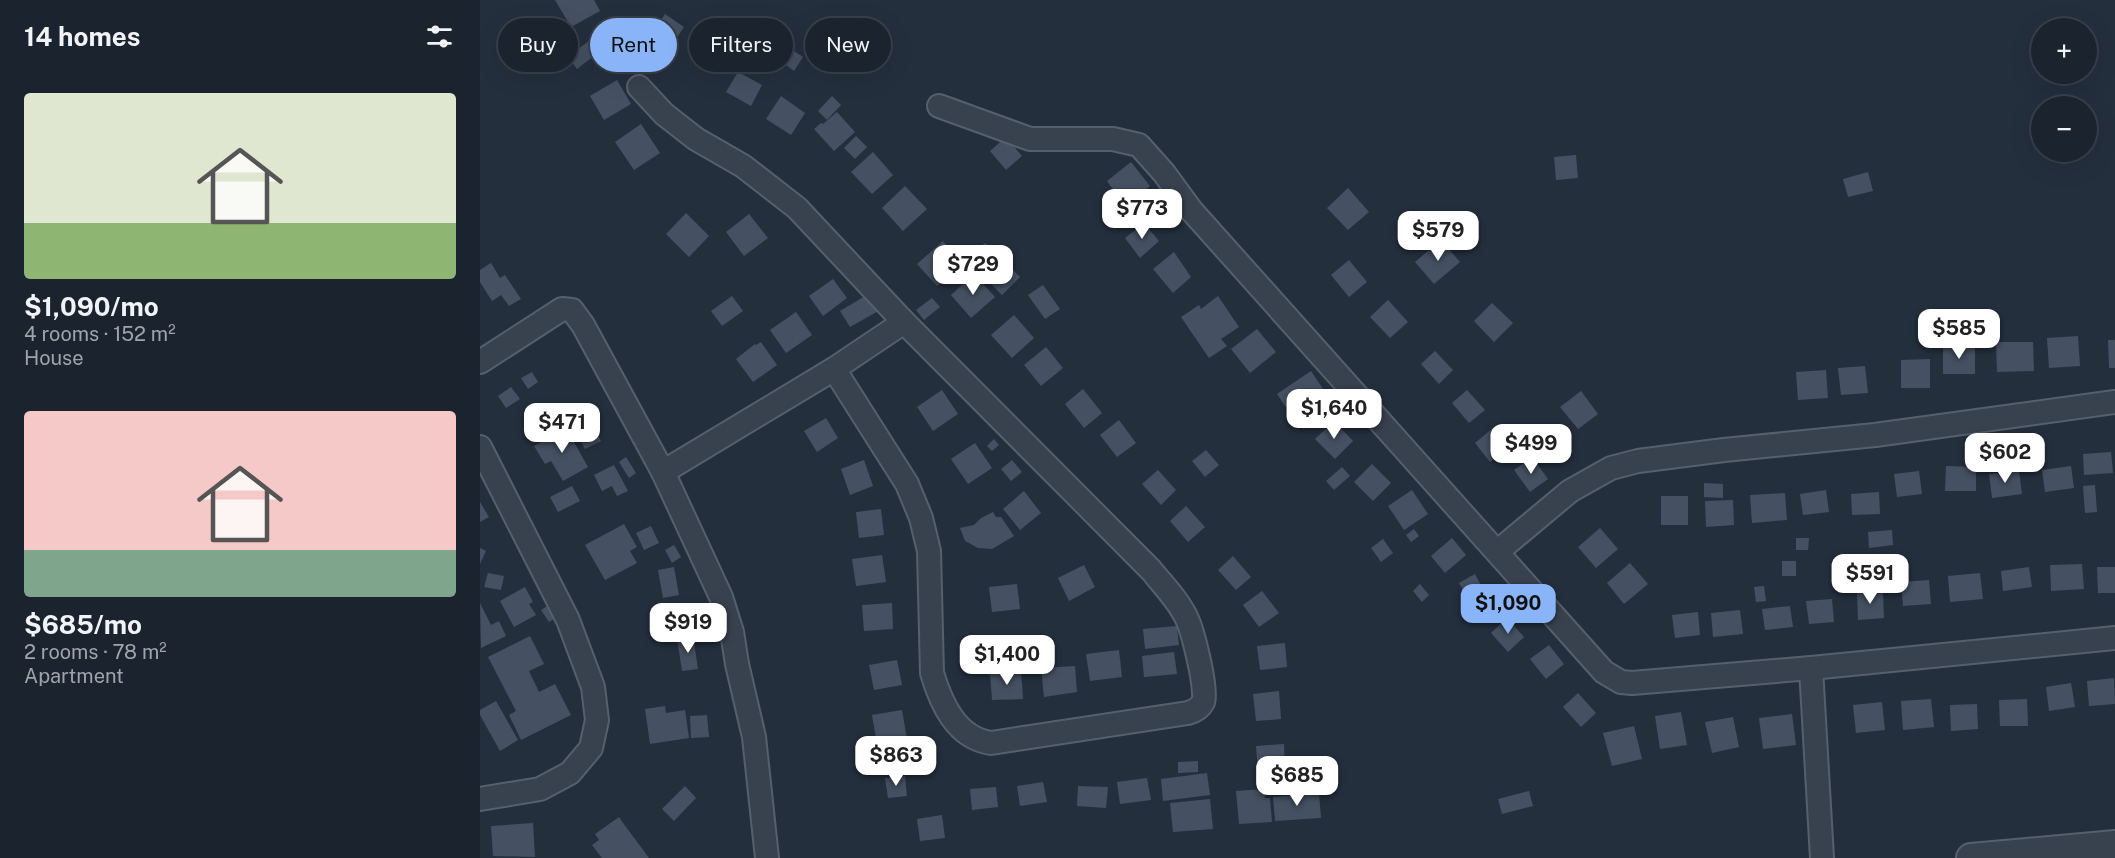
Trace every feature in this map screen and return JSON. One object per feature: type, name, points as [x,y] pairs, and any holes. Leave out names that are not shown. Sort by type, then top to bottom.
[{"type":"street","points":[[639,87],[664,114],[688,133],[743,166],[797,208],[904,322],[1151,570],[1187,618],[1194,639],[1204,696],[1199,708],[1188,713],[991,743],[981,742],[963,731],[954,722],[944,705],[932,672],[929,551],[921,518],[907,484],[834,369]]},
{"type":"street","points":[[939,106],[1030,139],[1113,139],[1139,145],[1164,173],[1191,210],[1604,672],[1621,682],[1632,683],[1811,668],[2115,638]]},
{"type":"street","points":[[480,362],[558,311],[572,310],[583,325],[663,472],[721,597],[732,632],[754,737],[767,858]]},
{"type":"street","points":[[663,472],[834,369],[904,322]]},
{"type":"street","points":[[1497,552],[1570,491],[1611,468],[1638,461],[1875,435],[2115,402]]},
{"type":"street","points":[[480,447],[568,620],[592,687],[597,720],[591,748],[570,773],[540,789],[480,799]]},
{"type":"street","points":[[1811,668],[1822,858]]},
{"type":"street","points":[[1971,858],[2068,854],[2115,845]]},
{"type":"building","points":[[555,0],[594,0],[600,11],[578,23],[578,18],[566,18]]},
{"type":"building","points":[[677,22],[684,27],[677,38]]},
{"type":"building","points":[[590,40],[590,59],[578,68],[578,49]]},
{"type":"building","points":[[793,50],[803,57],[793,70]]},
{"type":"building","points":[[738,72],[762,85],[751,106],[726,92]]},
{"type":"building","points":[[617,80],[631,104],[604,120],[590,96]]},
{"type":"building","points":[[781,96],[805,113],[791,135],[766,119]]},
{"type":"building","points":[[832,96],[841,105],[827,120],[818,111]]},
{"type":"building","points":[[837,112],[855,132],[834,151],[814,129]]},
{"type":"building","points":[[641,124],[660,153],[634,170],[615,142]]},
{"type":"building","points":[[856,136],[867,147],[855,159],[844,148]]},
{"type":"building","points":[[1006,137],[1022,156],[1006,170],[990,151]]},
{"type":"building","points":[[873,152],[893,175],[872,194],[851,172]]},
{"type":"building","points":[[1576,155],[1578,178],[1556,180],[1554,157]]},
{"type":"building","points":[[1131,162],[1150,186],[1126,207],[1107,181]]},
{"type":"building","points":[[1868,172],[1873,191],[1848,197],[1843,179]]},
{"type":"building","points":[[905,186],[927,209],[903,231],[882,208]]},
{"type":"building","points":[[1348,188],[1369,212],[1348,230],[1327,208]]},
{"type":"building","points":[[686,213],[709,236],[689,257],[666,234]]},
{"type":"building","points":[[749,214],[768,238],[744,256],[726,232]]},
{"type":"building","points":[[1144,223],[1159,241],[1140,258],[1125,238]]},
{"type":"building","points":[[1441,240],[1460,262],[1434,284],[1415,262]]},
{"type":"building","points":[[943,241],[962,264],[937,286],[917,264]]},
{"type":"building","points":[[985,243],[993,251],[973,269],[966,261]]},
{"type":"building","points":[[1174,252],[1191,277],[1173,293],[1153,269]]},
{"type":"building","points":[[1349,260],[1367,282],[1349,297],[1331,275]]},
{"type":"building","points":[[491,263],[500,278],[505,275],[521,299],[509,306],[501,295],[492,301],[480,282],[480,270]]},
{"type":"building","points":[[1007,264],[1020,277],[1002,295],[989,282]]},
{"type":"building","points":[[974,274],[995,297],[971,318],[951,295]]},
{"type":"building","points":[[833,279],[847,298],[823,316],[809,296]]},
{"type":"building","points":[[1043,285],[1060,309],[1045,319],[1028,295]]},
{"type":"building","points":[[872,292],[882,309],[850,327],[840,311]]},
{"type":"building","points":[[732,296],[743,311],[722,326],[711,311]]},
{"type":"building","points":[[1218,296],[1239,327],[1221,339],[1227,346],[1209,358],[1181,317],[1199,305],[1201,309]]},
{"type":"building","points":[[932,298],[940,307],[924,320],[916,310]]},
{"type":"building","points":[[1388,300],[1408,322],[1390,338],[1370,317]]},
{"type":"building","points":[[1492,303],[1513,323],[1494,342],[1474,321]]},
{"type":"building","points":[[796,312],[812,335],[786,353],[770,330]]},
{"type":"building","points":[[1985,314],[1986,325],[1973,326],[1972,315]]},
{"type":"building","points":[[1014,315],[1034,338],[1012,358],[991,335]]},
{"type":"building","points":[[1257,329],[1276,352],[1250,373],[1231,349]]},
{"type":"building","points":[[2078,336],[2080,366],[2049,368],[2047,338]]},
{"type":"building","points":[[2108,340],[2115,340],[2115,368],[2109,368]]},
{"type":"building","points":[[761,342],[777,365],[753,382],[736,359]]},
{"type":"building","points":[[1996,342],[2033,342],[2034,371],[1997,372]]},
{"type":"building","points":[[1943,346],[1975,346],[1975,374],[1943,374]]},
{"type":"building","points":[[1046,347],[1063,368],[1041,386],[1024,365]]},
{"type":"building","points":[[1435,351],[1453,370],[1439,384],[1421,364]]},
{"type":"building","points":[[1930,359],[1930,388],[1901,388],[1901,360]]},
{"type":"building","points":[[1865,366],[1868,393],[1841,395],[1838,368]]},
{"type":"building","points":[[1826,370],[1828,398],[1798,400],[1796,372]]},
{"type":"building","points":[[1311,371],[1331,401],[1297,424],[1277,394]]},
{"type":"building","points":[[532,372],[538,382],[528,389],[521,378]]},
{"type":"building","points":[[511,387],[520,399],[506,408],[498,396]]},
{"type":"building","points":[[1083,389],[1102,413],[1084,428],[1065,404]]},
{"type":"building","points":[[942,390],[958,414],[933,431],[917,407]]},
{"type":"building","points":[[1467,390],[1485,410],[1469,423],[1452,403]]},
{"type":"building","points":[[1581,391],[1598,414],[1578,429],[1560,407]]},
{"type":"building","points":[[589,418],[601,441],[585,449],[573,426]]},
{"type":"building","points":[[826,418],[838,438],[817,452],[804,431]]},
{"type":"building","points":[[1119,420],[1136,443],[1117,457],[1100,435]]},
{"type":"building","points":[[1334,421],[1353,441],[1335,459],[1315,439]]},
{"type":"building","points":[[566,428],[588,467],[563,481],[551,461],[545,464],[534,446]]},
{"type":"building","points":[[1493,428],[1508,448],[1490,462],[1475,443]]},
{"type":"building","points":[[994,439],[999,445],[992,451],[987,446]]},
{"type":"building","points":[[975,443],[992,468],[968,484],[951,459]]},
{"type":"building","points":[[1206,450],[1219,465],[1205,477],[1192,461]]},
{"type":"building","points":[[2111,452],[2113,473],[2084,475],[2083,454]]},
{"type":"building","points":[[626,457],[636,473],[629,478],[619,462]]},
{"type":"building","points":[[1532,457],[1548,479],[1530,492],[1514,470]]},
{"type":"building","points":[[864,460],[873,486],[850,495],[841,469]]},
{"type":"building","points":[[1012,460],[1022,472],[1011,481],[1001,469]]},
{"type":"building","points":[[1372,464],[1391,483],[1373,501],[1354,482]]},
{"type":"building","points":[[614,465],[628,491],[617,496],[612,486],[602,491],[594,475]]},
{"type":"building","points":[[1946,466],[1976,467],[1976,491],[1945,491]]},
{"type":"building","points":[[2071,466],[2074,488],[2045,492],[2042,470]]},
{"type":"building","points":[[1342,467],[1350,476],[1334,490],[1326,481]]},
{"type":"building","points":[[1158,470],[1176,490],[1161,505],[1142,484]]},
{"type":"building","points":[[1919,471],[1922,494],[1897,497],[1894,474]]},
{"type":"building","points":[[2019,471],[2022,494],[1992,498],[1989,474]]},
{"type":"building","points":[[1704,483],[1723,484],[1723,498],[1704,497]]},
{"type":"building","points":[[2095,485],[2097,512],[2085,513],[2083,486]]},
{"type":"building","points":[[572,486],[580,501],[558,512],[550,497]]},
{"type":"building","points":[[1412,490],[1428,514],[1404,530],[1388,506]]},
{"type":"building","points":[[1826,490],[1829,512],[1803,515],[1800,494]]},
{"type":"building","points":[[1024,491],[1041,513],[1020,530],[1003,509]]},
{"type":"building","points":[[1879,492],[1880,514],[1852,515],[1851,494]]},
{"type":"building","points":[[1785,493],[1787,520],[1752,523],[1750,495]]},
{"type":"building","points":[[1661,496],[1688,496],[1688,525],[1661,525]]},
{"type":"building","points":[[1733,500],[1734,525],[1706,527],[1705,501]]},
{"type":"building","points":[[480,502],[489,517],[480,522]]},
{"type":"building","points":[[1186,506],[1205,527],[1188,542],[1170,521]]},
{"type":"building","points":[[881,509],[884,535],[859,538],[856,512]]},
{"type":"building","points":[[993,512],[996,517],[1001,517],[1014,536],[992,549],[978,548],[965,541],[960,528],[974,525],[981,518]]},
{"type":"building","points":[[624,524],[637,547],[630,551],[637,563],[605,580],[585,545]]},
{"type":"building","points":[[651,526],[659,543],[644,550],[636,533]]},
{"type":"building","points":[[1600,528],[1618,549],[1596,568],[1578,547]]},
{"type":"building","points":[[1414,529],[1419,536],[1411,542],[1406,535]]},
{"type":"building","points":[[1892,530],[1893,545],[1869,548],[1868,532]]},
{"type":"building","points":[[1452,538],[1466,555],[1445,573],[1431,556]]},
{"type":"building","points":[[1796,538],[1809,538],[1808,550],[1796,550]]},
{"type":"building","points":[[1383,539],[1393,553],[1381,562],[1371,548]]},
{"type":"building","points":[[674,545],[681,557],[672,563],[665,550]]},
{"type":"building","points":[[480,548],[486,551],[480,564]]},
{"type":"building","points":[[882,555],[886,582],[856,586],[852,559]]},
{"type":"building","points":[[1233,556],[1251,577],[1236,590],[1218,570]]},
{"type":"building","points":[[1782,561],[1796,561],[1796,576],[1782,576]]},
{"type":"building","points":[[1630,563],[1648,584],[1624,604],[1607,583]]},
{"type":"building","points":[[2082,564],[2084,589],[2051,591],[2050,565]]},
{"type":"building","points":[[1084,565],[1095,587],[1069,601],[1058,578]]},
{"type":"building","points":[[674,567],[679,595],[663,598],[658,570]]},
{"type":"building","points":[[2029,567],[2032,587],[2003,591],[2001,571]]},
{"type":"building","points":[[2097,567],[2115,567],[2115,593],[2098,593]]},
{"type":"building","points":[[488,573],[504,576],[501,590],[484,587]]},
{"type":"building","points":[[1980,573],[1983,599],[1950,602],[1948,576]]},
{"type":"building","points":[[1475,574],[1487,597],[1472,606],[1459,583]]},
{"type":"building","points":[[1929,580],[1931,604],[1903,606],[1901,582]]},
{"type":"building","points":[[1017,584],[1020,609],[992,612],[989,587]]},
{"type":"building","points":[[1420,584],[1429,595],[1422,602],[1413,591]]},
{"type":"building","points":[[1764,586],[1766,601],[1756,602],[1754,587]]},
{"type":"building","points":[[525,587],[533,602],[529,604],[536,615],[514,627],[500,601]]},
{"type":"building","points":[[1262,591],[1279,613],[1259,627],[1243,605]]},
{"type":"building","points":[[1883,591],[1884,618],[1858,620],[1857,592]]},
{"type":"building","points":[[1832,599],[1834,622],[1809,624],[1806,601]]},
{"type":"building","points":[[480,603],[491,625],[499,621],[506,636],[481,648]]},
{"type":"building","points":[[552,603],[560,615],[549,622],[541,610]]},
{"type":"building","points":[[892,603],[893,629],[864,631],[862,605]]},
{"type":"building","points":[[1790,606],[1793,627],[1765,630],[1762,609]]},
{"type":"building","points":[[1740,610],[1743,634],[1713,637],[1711,613]]},
{"type":"building","points":[[1698,612],[1700,635],[1675,638],[1672,615]]},
{"type":"building","points":[[1507,618],[1524,637],[1508,652],[1491,633]]},
{"type":"building","points":[[1177,626],[1179,645],[1145,649],[1143,629]]},
{"type":"building","points":[[530,636],[544,664],[529,671],[539,692],[555,684],[571,715],[521,740],[509,715],[516,711],[488,657]]},
{"type":"building","points":[[693,636],[698,669],[682,671],[677,639]]},
{"type":"building","points":[[1285,643],[1287,667],[1260,670],[1257,646]]},
{"type":"building","points":[[1549,645],[1564,664],[1546,679],[1530,659]]},
{"type":"building","points":[[1119,650],[1122,677],[1090,681],[1086,654]]},
{"type":"building","points":[[1174,652],[1177,674],[1144,677],[1142,656]]},
{"type":"building","points":[[897,660],[902,685],[874,690],[869,665]]},
{"type":"building","points":[[1075,666],[1077,692],[1044,697],[1041,668]]},
{"type":"building","points":[[1021,671],[1023,699],[992,700],[990,673]]},
{"type":"building","points":[[2114,678],[2115,704],[2089,706],[2087,681]]},
{"type":"building","points":[[2071,683],[2075,707],[2049,711],[2046,687]]},
{"type":"building","points":[[1279,691],[1281,719],[1256,721],[1253,694]]},
{"type":"building","points":[[1578,693],[1596,713],[1581,727],[1563,707]]},
{"type":"building","points":[[1931,699],[1934,727],[1903,730],[1901,701]]},
{"type":"building","points":[[2027,699],[2028,726],[2000,726],[1999,700]]},
{"type":"building","points":[[496,701],[518,740],[500,751],[480,715],[480,710]]},
{"type":"building","points":[[1882,702],[1885,730],[1856,733],[1853,705]]},
{"type":"building","points":[[1977,704],[1978,729],[1951,731],[1950,705]]},
{"type":"building","points":[[665,706],[666,713],[685,710],[689,738],[650,744],[645,709]]},
{"type":"building","points":[[902,710],[907,739],[877,744],[872,715]]},
{"type":"building","points":[[1681,712],[1687,745],[1660,749],[1655,716]]},
{"type":"building","points":[[1792,714],[1796,745],[1763,749],[1759,718]]},
{"type":"building","points":[[707,715],[709,737],[691,738],[690,716]]},
{"type":"building","points":[[1733,717],[1739,747],[1712,753],[1705,722]]},
{"type":"building","points":[[1634,726],[1642,759],[1612,766],[1603,733]]},
{"type":"building","points":[[1284,744],[1285,772],[1258,773],[1256,746]]},
{"type":"building","points":[[1198,761],[1198,772],[1178,773],[1178,762]]},
{"type":"building","points":[[1207,773],[1210,795],[1163,801],[1161,779]]},
{"type":"building","points":[[905,776],[907,796],[888,798],[885,778]]},
{"type":"building","points":[[1147,778],[1151,800],[1120,804],[1117,782]]},
{"type":"building","points":[[1043,782],[1047,802],[1020,806],[1017,786]]},
{"type":"building","points":[[685,786],[696,798],[674,821],[662,809]]},
{"type":"building","points":[[1078,786],[1108,787],[1106,808],[1077,806]]},
{"type":"building","points":[[996,787],[998,807],[972,810],[970,789]]},
{"type":"building","points":[[1264,789],[1265,798],[1270,798],[1272,822],[1239,824],[1236,791]]},
{"type":"building","points":[[1529,791],[1533,806],[1502,814],[1498,799]]},
{"type":"building","points":[[1319,793],[1321,818],[1275,821],[1273,797]]},
{"type":"building","points":[[1210,799],[1213,829],[1173,832],[1170,803]]},
{"type":"building","points":[[942,815],[945,838],[920,841],[917,819]]},
{"type":"building","points":[[619,817],[649,858],[602,858],[592,845],[599,840],[595,834]]},
{"type":"building","points":[[533,823],[535,857],[493,856],[491,826]]}]
